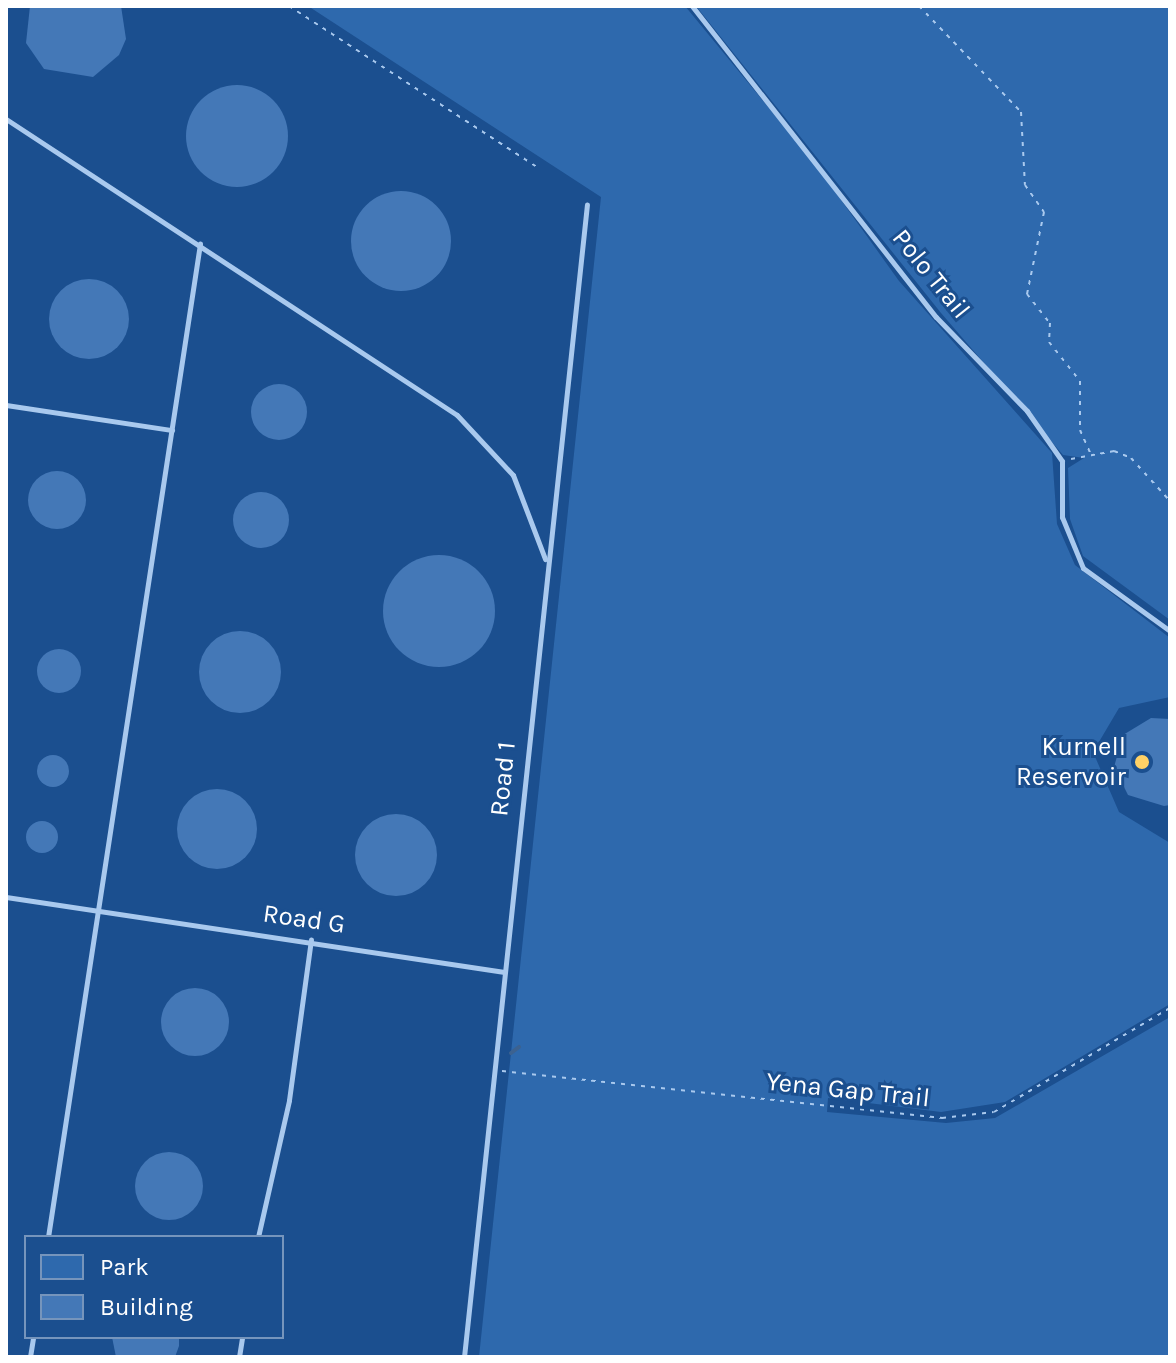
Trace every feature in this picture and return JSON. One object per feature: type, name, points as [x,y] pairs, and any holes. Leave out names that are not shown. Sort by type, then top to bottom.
[{"type":"lane","name":"Polo Trail","points":[[692,6],[936,317],[1027,411],[1062,461]]},
{"type":"lane","points":[[6,119],[457,415],[513,475],[545,560]]},
{"type":"lane","name":"Road 1","points":[[464,1357],[545,560],[587,205]]},
{"type":"lane","points":[[48,1235],[200,244]]},
{"type":"lane","points":[[6,405],[172,430]]},
{"type":"lane","points":[[1062,461],[1062,517],[1078,561],[1170,631]]},
{"type":"lane","name":"Road G","points":[[6,897],[311,939],[504,972]]},
{"type":"lane","points":[[258,1235],[289,1100],[311,939]]},
{"type":"path","points":[[289,6],[538,168]]},
{"type":"path","points":[[919,6],[1021,112],[1025,185],[1044,212],[1027,294],[1050,323],[1049,342],[1080,381],[1080,430],[1091,455]]},
{"type":"path","points":[[1062,461],[1114,451],[1131,458],[1170,501]]},
{"type":"path","name":"Yena Gap Trail","points":[[495,1071],[942,1118],[994,1112],[1170,1008]]},
{"type":"green space","points":[[308,6],[685,6],[816,165],[899,281],[1052,453],[1057,524],[1075,565],[1170,638],[1170,697],[1119,708],[1093,752],[1119,812],[1170,843],[1170,1004],[1005,1102],[941,1112],[828,1098],[827,1112],[946,1123],[995,1118],[1170,1017],[1170,1357],[479,1357],[601,197]]},
{"type":"green space","points":[[696,6],[1170,6],[1170,620],[1083,556],[1070,519],[1068,468],[1084,458],[1063,455],[941,313]]},
{"type":"building","points":[[30,6],[121,6],[126,39],[119,55],[93,77],[44,69],[26,43]]},
{"type":"building","points":[[237,85],[257,89],[273,100],[284,116],[288,136],[284,156],[273,172],[257,183],[237,187],[217,183],[201,172],[190,156],[186,136],[190,116],[201,100],[217,89]]},
{"type":"building","points":[[401,191],[429,199],[443,213],[451,241],[443,269],[429,283],[401,291],[373,283],[359,269],[351,241],[359,213],[373,199]]},
{"type":"building","points":[[89,279],[104,282],[117,291],[126,304],[129,319],[126,334],[117,347],[104,356],[89,359],[74,356],[61,347],[52,334],[49,319],[52,304],[61,291],[74,282]]},
{"type":"building","points":[[279,384],[299,392],[307,412],[299,432],[279,440],[259,432],[251,412],[259,392]]},
{"type":"building","points":[[57,471],[78,479],[86,500],[78,521],[57,529],[36,521],[28,500],[36,479]]},
{"type":"building","points":[[261,492],[281,500],[289,520],[281,540],[261,548],[241,540],[233,520],[241,500]]},
{"type":"building","points":[[439,555],[460,559],[479,571],[491,590],[495,611],[491,632],[479,651],[460,663],[439,667],[418,663],[399,651],[387,632],[383,611],[387,590],[399,571],[418,559]]},
{"type":"building","points":[[240,631],[256,634],[269,643],[278,656],[281,672],[278,688],[269,701],[256,710],[240,713],[224,710],[211,701],[202,688],[199,672],[202,656],[211,643],[224,634]]},
{"type":"building","points":[[59,649],[75,655],[81,671],[75,687],[59,693],[43,687],[37,671],[43,655]]},
{"type":"building","name":"Kurnell Reservoir","points":[[1151,718],[1170,719],[1170,805],[1128,795],[1114,767],[1123,735]]},
{"type":"building","points":[[53,755],[64,760],[69,771],[64,782],[53,787],[42,782],[37,771],[42,760]]},
{"type":"building","points":[[217,789],[232,792],[245,801],[254,814],[257,829],[254,844],[245,857],[232,866],[217,869],[202,866],[189,857],[180,844],[177,829],[180,814],[189,801],[202,792]]},
{"type":"building","points":[[396,814],[412,818],[425,826],[433,839],[437,855],[433,871],[425,884],[412,892],[396,896],[380,892],[367,884],[359,871],[355,855],[359,839],[367,826],[380,818]]},
{"type":"building","points":[[42,821],[53,826],[58,837],[53,848],[42,853],[31,848],[26,837],[31,826]]},
{"type":"building","points":[[195,988],[219,998],[229,1022],[219,1046],[195,1056],[171,1046],[161,1022],[171,998]]},
{"type":"building","points":[[169,1152],[193,1162],[203,1186],[193,1210],[169,1220],[145,1210],[135,1186],[145,1162]]},
{"type":"building","points":[[112,1339],[179,1339],[175,1357],[116,1357]]},
{"type":"waterway","points":[[511,1053],[519,1047]]},
{"type":"place","name":"Kurnell Reservoir","points":[[1142,762]]}]
